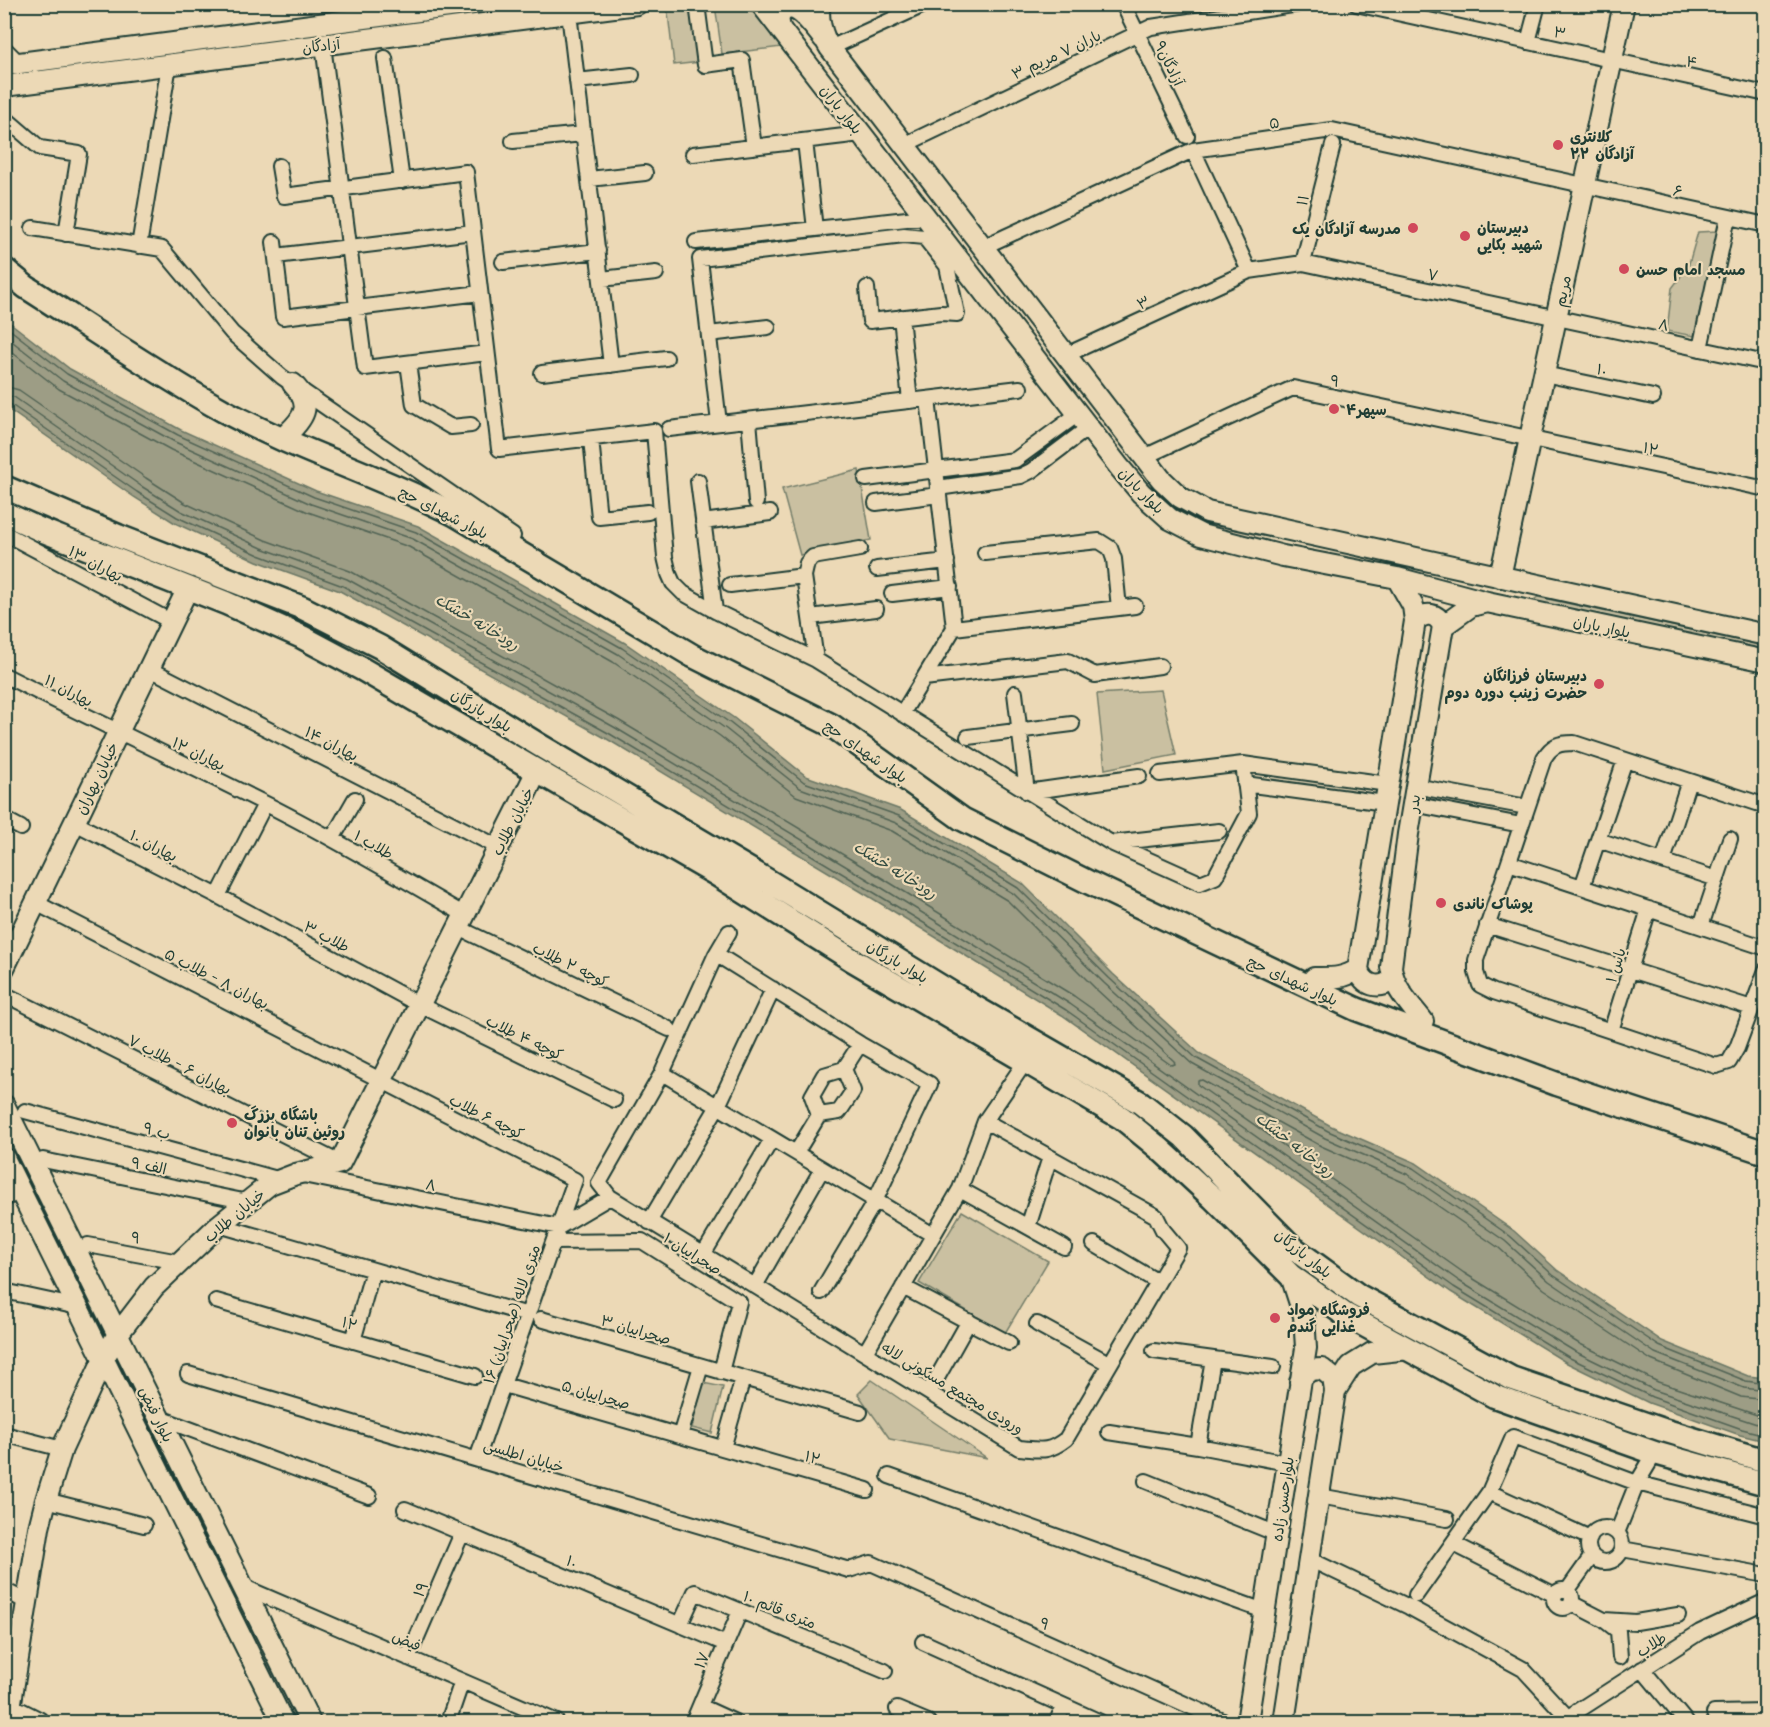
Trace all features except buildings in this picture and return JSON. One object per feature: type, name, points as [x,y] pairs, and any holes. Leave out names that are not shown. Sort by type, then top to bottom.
[{"type":"main road","name":"بلوار شهدای حج","points":[[4,257],[30,279],[169,368],[238,409],[288,433],[426,488],[513,536],[698,645],[781,685],[837,716],[971,806],[1093,870],[1314,978],[1380,1006],[1623,1093],[1766,1138]]},
{"type":"main road","name":"بلوار شهدای حج","points":[[4,269],[26,287],[225,411],[454,514],[693,656],[831,725],[962,819],[1080,878],[1356,1008],[1557,1084],[1766,1153]]},
{"type":"main road","name":"بلوار بازرگان","points":[[4,487],[118,536],[303,608],[380,647],[971,1005],[1141,1102],[1183,1136],[1293,1248],[1359,1296],[1511,1378],[1663,1430],[1766,1461]]},
{"type":"main road","name":"بلوار بازرگان","points":[[4,513],[189,588],[302,637],[352,663],[716,874],[851,959],[1122,1118],[1213,1198],[1291,1276],[1344,1314],[1494,1396],[1655,1453],[1766,1484]]},
{"type":"main road","points":[[851,959],[868,943]]},
{"type":"street","name":"آزادگان","points":[[4,86],[637,4]]},
{"type":"street","points":[[697,4],[705,65],[742,60],[754,147]]},
{"type":"street","name":"بلوار باران","points":[[761,4],[1083,421],[1141,493],[1170,519],[1201,535],[1283,556],[1397,578],[1487,602],[1766,661]]},
{"type":"street","name":"بلوار باران","points":[[820,4],[819,10],[827,44],[1161,479],[1180,497],[1207,512],[1766,635]]},
{"type":"street","points":[[781,30],[778,23],[779,16],[784,10],[797,9],[827,44],[926,4]]},
{"type":"street","name":"آزادگان۹","points":[[1123,4],[1187,136]]},
{"type":"street","name":"باران ۷ مریم ۳","points":[[904,145],[1151,27],[1299,4]]},
{"type":"street","points":[[1528,42],[1538,4]]},
{"type":"street","name":"مریم","points":[[1500,577],[1624,4]]},
{"type":"street","name":"۳","points":[[1359,5],[1612,60]]},
{"type":"street","name":"آزادگان","points":[[12,64],[463,6]]},
{"type":"street","points":[[458,28],[463,6]]},
{"type":"street","points":[[568,13],[611,365]]},
{"type":"street","points":[[323,45],[365,368],[487,353]]},
{"type":"street","points":[[4,48],[12,64]]},
{"type":"street","points":[[385,58],[402,181]]},
{"type":"street","name":"۴","points":[[1612,60],[1766,94]]},
{"type":"street","points":[[139,246],[169,65]]},
{"type":"street","points":[[577,81],[632,75]]},
{"type":"street","points":[[4,117],[40,148],[80,154],[66,234]]},
{"type":"street","name":"۵","points":[[983,247],[1193,150],[1332,130],[1584,186]]},
{"type":"street","points":[[513,141],[583,134]]},
{"type":"street","points":[[693,154],[861,134]]},
{"type":"street","points":[[805,141],[815,229]]},
{"type":"street","name":"۱۱","points":[[1303,263],[1333,145]]},
{"type":"street","points":[[1193,150],[1249,271]]},
{"type":"street","points":[[279,166],[284,196],[466,172],[499,449],[654,431],[665,557],[673,583],[683,593],[816,660],[1111,843],[1200,883],[1215,877],[1249,813],[1243,764]]},
{"type":"street","points":[[589,179],[645,172]]},
{"type":"street","name":"۶","points":[[1584,186],[1766,225]]},
{"type":"street","points":[[696,242],[926,217]]},
{"type":"street","points":[[1700,349],[1728,217]]},
{"type":"street","points":[[33,228],[162,249],[232,333],[303,394],[306,407],[302,420],[288,433]]},
{"type":"street","points":[[473,232],[350,247],[275,249],[283,317],[480,293]]},
{"type":"street","points":[[719,423],[700,259],[904,235],[924,237],[947,266],[957,314],[941,313],[870,321],[867,288]]},
{"type":"street","points":[[503,262],[598,251]]},
{"type":"street","name":"۳","points":[[1066,355],[1249,271],[1303,263]]},
{"type":"street","name":"۷","points":[[1303,263],[1556,318]]},
{"type":"street","points":[[601,279],[656,273]]},
{"type":"street","points":[[901,317],[910,401]]},
{"type":"street","name":"۸","points":[[1556,318],[1766,363]]},
{"type":"street","points":[[709,334],[768,327]]},
{"type":"street","points":[[542,373],[666,358]]},
{"type":"street","points":[[408,363],[414,405],[451,427],[471,425]]},
{"type":"street","name":"۱۰","points":[[1544,374],[1653,397]]},
{"type":"street","points":[[293,384],[513,536]]},
{"type":"street","points":[[669,429],[1020,388]]},
{"type":"street","name":"۹","points":[[1144,457],[1293,388],[1530,438]]},
{"type":"street","points":[[902,714],[954,628],[928,399]]},
{"type":"street","points":[[748,420],[756,502]]},
{"type":"street","points":[[866,478],[1015,460],[1083,421]]},
{"type":"street","points":[[876,504],[1021,476],[1031,471],[1083,421]]},
{"type":"street","name":"۱۲","points":[[1530,438],[1766,489]]},
{"type":"street","points":[[591,439],[599,517],[648,512]]},
{"type":"street","points":[[698,482],[715,611]]},
{"type":"street","points":[[703,522],[770,513]]},
{"type":"street","name":"بهاران ۱۳","points":[[4,533],[172,622]]},
{"type":"street","points":[[985,553],[1099,541],[1110,548],[1114,559],[1119,608]]},
{"type":"street","points":[[816,660],[804,576],[807,563],[813,556],[860,549]]},
{"type":"street","points":[[877,569],[946,561]]},
{"type":"street","points":[[730,585],[804,576]]},
{"type":"street","name":"بدر","points":[[1358,969],[1415,621],[1413,606],[1397,578]]},
{"type":"street","points":[[892,594],[950,587]]},
{"type":"street","name":"خیابان بهاران","points":[[5,967],[189,588]]},
{"type":"street","points":[[1415,621],[1422,615],[1431,614],[1439,618],[1443,626],[1471,606],[1487,602]]},
{"type":"street","points":[[954,628],[1135,606]]},
{"type":"street","points":[[810,617],[876,609]]},
{"type":"street","points":[[1667,639],[1673,615]]},
{"type":"street","name":"بدر","points":[[1393,980],[1391,967],[1414,795],[1443,626]]},
{"type":"street","points":[[924,678],[1068,661],[1095,675],[1160,666]]},
{"type":"street","name":"بهاران ۱۴","points":[[150,669],[498,847]]},
{"type":"street","name":"بهاران ۱۱","points":[[4,675],[118,733]]},
{"type":"street","points":[[1014,693],[1027,792]]},
{"type":"street","points":[[968,737],[1072,724]]},
{"type":"street","name":"بهاران ۱۲","points":[[118,733],[266,804]]},
{"type":"street","points":[[1766,806],[1574,743],[1560,743],[1550,748],[1544,758],[1487,924],[1476,960],[1476,972],[1480,985],[1494,992],[1716,1066],[1729,1062],[1737,1048],[1766,970]]},
{"type":"street","points":[[1582,887],[1625,760]]},
{"type":"street","points":[[1160,774],[1243,764],[1365,780],[1387,793]]},
{"type":"street","name":"خیابان طلاب","points":[[7,1706],[46,1500],[62,1449],[104,1358],[118,1334],[154,1287],[219,1225],[270,1184],[340,1163],[383,1082],[537,771]]},
{"type":"street","points":[[1027,792],[1139,776]]},
{"type":"street","points":[[1360,799],[1365,780]]},
{"type":"street","points":[[1663,861],[1689,781]]},
{"type":"street","points":[[1245,784],[1360,799],[1387,793]]},
{"type":"street","points":[[1414,795],[1462,795],[1527,807]]},
{"type":"street","points":[[1414,795],[1457,813],[1521,825]]},
{"type":"street","points":[[1457,813],[1462,795]]},
{"type":"street","points":[[332,839],[355,799]]},
{"type":"street","points":[[218,896],[266,804]]},
{"type":"street","name":"طلاب ۱","points":[[266,804],[332,839],[462,922]]},
{"type":"street","points":[[4,819],[21,828]]},
{"type":"street","name":"بهاران ۱۰","points":[[75,823],[218,896]]},
{"type":"street","points":[[1111,843],[1219,831]]},
{"type":"street","points":[[1701,926],[1730,839]]},
{"type":"street","points":[[1598,840],[1717,879]]},
{"type":"street","points":[[1509,863],[1766,948]]},
{"type":"street","name":"طلاب ۳","points":[[218,896],[420,1005]]},
{"type":"street","name":"بهاران ۸ - طلاب ۵","points":[[36,903],[383,1082]]},
{"type":"street","name":"یاس ۱","points":[[1611,1031],[1649,909]]},
{"type":"street","name":"کوچه ۲ طلاب","points":[[462,922],[669,1029]]},
{"type":"street","points":[[1487,924],[1752,1008]]},
{"type":"street","points":[[559,1227],[610,1197],[599,1183],[662,1073],[716,954],[729,932]]},
{"type":"street","points":[[716,954],[860,1044],[930,1084],[875,1201],[821,1292]]},
{"type":"street","points":[[1314,978],[1337,978],[1349,975],[1358,969],[1361,977],[1368,984],[1376,987],[1393,980],[1423,1021]]},
{"type":"street","points":[[649,1222],[718,1106],[773,989]]},
{"type":"street","name":"بهاران ۶ - طلاب ۷","points":[[4,994],[340,1163]]},
{"type":"street","name":"کوچه ۴ طلاب","points":[[420,1005],[614,1100]]},
{"type":"street","points":[[819,1115],[812,1096],[824,1075],[844,1068],[860,1044]]},
{"type":"street","points":[[865,1353],[960,1189],[985,1121],[1026,1061]]},
{"type":"street","points":[[795,1153],[819,1115],[839,1112],[852,1091],[844,1068]]},
{"type":"street","points":[[662,1073],[933,1235]]},
{"type":"street","name":"کوچه ۶ طلاب","points":[[383,1082],[575,1180]]},
{"type":"street","name":"بلوار فیض","points":[[4,1105],[310,1722]]},
{"type":"street","name":"۹ ب","points":[[25,1111],[288,1177]]},
{"type":"street","name":"ورودی مجتمع مسکونی لاله","points":[[610,1197],[1019,1448],[1038,1450],[1054,1448],[1066,1439],[1178,1248],[1162,1230],[1156,1216],[985,1121]]},
{"type":"street","points":[[704,1255],[772,1139]]},
{"type":"street","points":[[1028,1227],[1050,1157]]},
{"type":"street","name":"بلوار فیض","points":[[4,1158],[13,1195],[78,1307],[283,1722]]},
{"type":"street","name":"۹ الف","points":[[43,1160],[248,1202]]},
{"type":"street","points":[[754,1286],[822,1169]]},
{"type":"street","name":"۸","points":[[288,1177],[559,1227]]},
{"type":"street","name":"۱۶ متری لاله (صحراییان)","points":[[477,1458],[504,1385],[535,1317],[554,1242],[575,1180]]},
{"type":"street","points":[[960,1189],[1064,1247]]},
{"type":"street","points":[[219,1225],[535,1317]]},
{"type":"street","name":"صحراییان ۱","points":[[554,1242],[642,1241],[739,1302],[721,1372]]},
{"type":"street","points":[[1094,1244],[1158,1282]]},
{"type":"street","name":"۹","points":[[88,1245],[179,1262]]},
{"type":"street","points":[[353,1341],[373,1270]]},
{"type":"street","name":"بلوارحسن زاده","points":[[1247,1722],[1306,1348],[1304,1316],[1291,1276]]},
{"type":"street","points":[[903,1287],[1009,1342]]},
{"type":"street","points":[[4,1291],[78,1307]]},
{"type":"street","name":"۱۲","points":[[216,1301],[475,1376]]},
{"type":"street","name":"صحراییان ۳","points":[[535,1317],[721,1372]]},
{"type":"street","points":[[929,1392],[969,1321]]},
{"type":"street","points":[[1037,1324],[1110,1364]]},
{"type":"street","points":[[1335,1392],[1351,1366],[1372,1353],[1409,1349]]},
{"type":"street","points":[[1154,1351],[1273,1367]]},
{"type":"street","points":[[1198,1446],[1213,1359]]},
{"type":"street","points":[[680,1436],[700,1366]]},
{"type":"street","points":[[1284,1722],[1335,1392],[1333,1378],[1322,1370],[1308,1371],[1300,1382]]},
{"type":"street","points":[[721,1372],[860,1412]]},
{"type":"street","name":"خيابان اطلسى","points":[[188,1374],[849,1570]]},
{"type":"street","points":[[723,1448],[743,1378]]},
{"type":"street","name":"۵ صحراییان","points":[[504,1385],[680,1436]]},
{"type":"street","points":[[160,1418],[369,1496]]},
{"type":"street","points":[[1108,1432],[1287,1463]]},
{"type":"street","points":[[4,1434],[62,1449]]},
{"type":"street","name":"۱۲","points":[[680,1436],[867,1490]]},
{"type":"street","points":[[1416,1595],[1489,1492],[1514,1437],[1637,1483],[1766,1516]]},
{"type":"street","points":[[1617,1533],[1637,1483],[1655,1453]]},
{"type":"street","points":[[889,1476],[1264,1611]]},
{"type":"street","points":[[1146,1482],[1277,1534]]},
{"type":"street","points":[[1489,1492],[1590,1538]]},
{"type":"street","points":[[1319,1496],[1447,1519]]},
{"type":"street","points":[[46,1500],[144,1525]]},
{"type":"street","name":"۱۰","points":[[405,1509],[726,1644]]},
{"type":"street","points":[[1602,1528],[1608,1528],[1617,1533],[1621,1538],[1622,1549],[1617,1558],[1601,1562],[1592,1556],[1588,1547],[1593,1534],[1602,1528]]},
{"type":"street","name":"۱۹","points":[[408,1658],[462,1533]]},
{"type":"street","points":[[1454,1544],[1470,1554],[1564,1597],[1604,1620],[1618,1631],[1620,1657]]},
{"type":"street","points":[[1622,1549],[1766,1575]]},
{"type":"street","points":[[1445,1555],[1470,1554]]},
{"type":"street","points":[[1564,1597],[1592,1556]]},
{"type":"street","points":[[1309,1559],[1409,1607],[1523,1669],[1566,1721]]},
{"type":"street","name":"۹","points":[[849,1570],[871,1563],[1225,1722]]},
{"type":"street","name":"فیض","points":[[243,1587],[557,1722]]},
{"type":"street","points":[[4,1590],[27,1602]]},
{"type":"street","name":"۱۰ متری قائم","points":[[680,1625],[694,1592],[885,1671]]},
{"type":"street","name":"طلاب","points":[[1566,1721],[1700,1632],[1766,1601]]},
{"type":"street","name":"۱۷","points":[[693,1722],[740,1611]]},
{"type":"street","points":[[1604,1620],[1636,1622],[1678,1615]]},
{"type":"street","points":[[1618,1631],[1636,1622]]},
{"type":"street","points":[[923,1642],[1100,1722]]},
{"type":"street","points":[[1642,1670],[1686,1722]]},
{"type":"street","points":[[448,1722],[462,1681]]},
{"type":"street","points":[[269,1694],[291,1683]]},
{"type":"street","points":[[7,1706],[38,1722]]},
{"type":"street","points":[[699,1706],[735,1722]]},
{"type":"street","points":[[1057,1722],[1063,1706]]},
{"type":"street","points":[[897,1709],[928,1722]]},
{"type":"street","points":[[1714,1713],[1766,1712]]},
{"type":"shaded area","points":[[667,5],[693,5],[700,62],[674,65]]},
{"type":"shaded area","points":[[715,5],[750,5],[782,47],[722,54]]},
{"type":"shaded area","points":[[1718,231],[1694,336],[1667,331],[1672,288],[1688,267],[1698,232]]},
{"type":"shaded area","points":[[859,470],[871,540],[800,555],[782,489]]},
{"type":"shaded area","points":[[1538,597],[1765,646],[1765,652],[1536,603],[1535,599]]},
{"type":"shaded area","points":[[1161,690],[1176,755],[1105,769],[1097,694]]},
{"type":"shaded area","points":[[962,1211],[1048,1261],[1005,1333],[919,1283]]},
{"type":"shaded area","points":[[872,1380],[987,1458],[890,1439],[858,1394]]},
{"type":"shaded area","points":[[703,1383],[723,1387],[712,1433],[692,1428]]},
{"type":"water","name":"رودخانه خشک","points":[[4,318],[70,369],[181,430],[316,491],[418,526],[625,643],[734,718],[806,776],[901,810],[1022,883],[1113,974],[1199,1053],[1331,1126],[1416,1163],[1514,1231],[1557,1270],[1662,1341],[1748,1376],[1765,1378],[1765,1441],[1740,1435],[1649,1403],[1567,1363],[1451,1292],[1062,1015],[875,900],[607,739],[340,591],[257,561],[175,523],[134,497],[5,407]]},
{"type":"place","name":"کلانتری ۲۲ آزادگان","points":[[1558,145]]},
{"type":"place","name":"مدرسه آزادگان یک","points":[[1413,228]]},
{"type":"place","name":"دبیرستان شهید بکایی","points":[[1465,236]]},
{"type":"place","name":"مسجد امام حسن","points":[[1624,269]]},
{"type":"place","name":"سپهر۴","points":[[1334,409]]},
{"type":"place","name":"دبیرستان فرزانگان حضرت زینب دوره دوم","points":[[1599,684]]},
{"type":"place","name":"پوشاک ناندی","points":[[1441,903]]},
{"type":"place","name":"باشگاه بزرگ روئین تنان بانوان","points":[[232,1123]]},
{"type":"place","name":"فروشگاه مواد غذایی گندم","points":[[1275,1318]]}]
